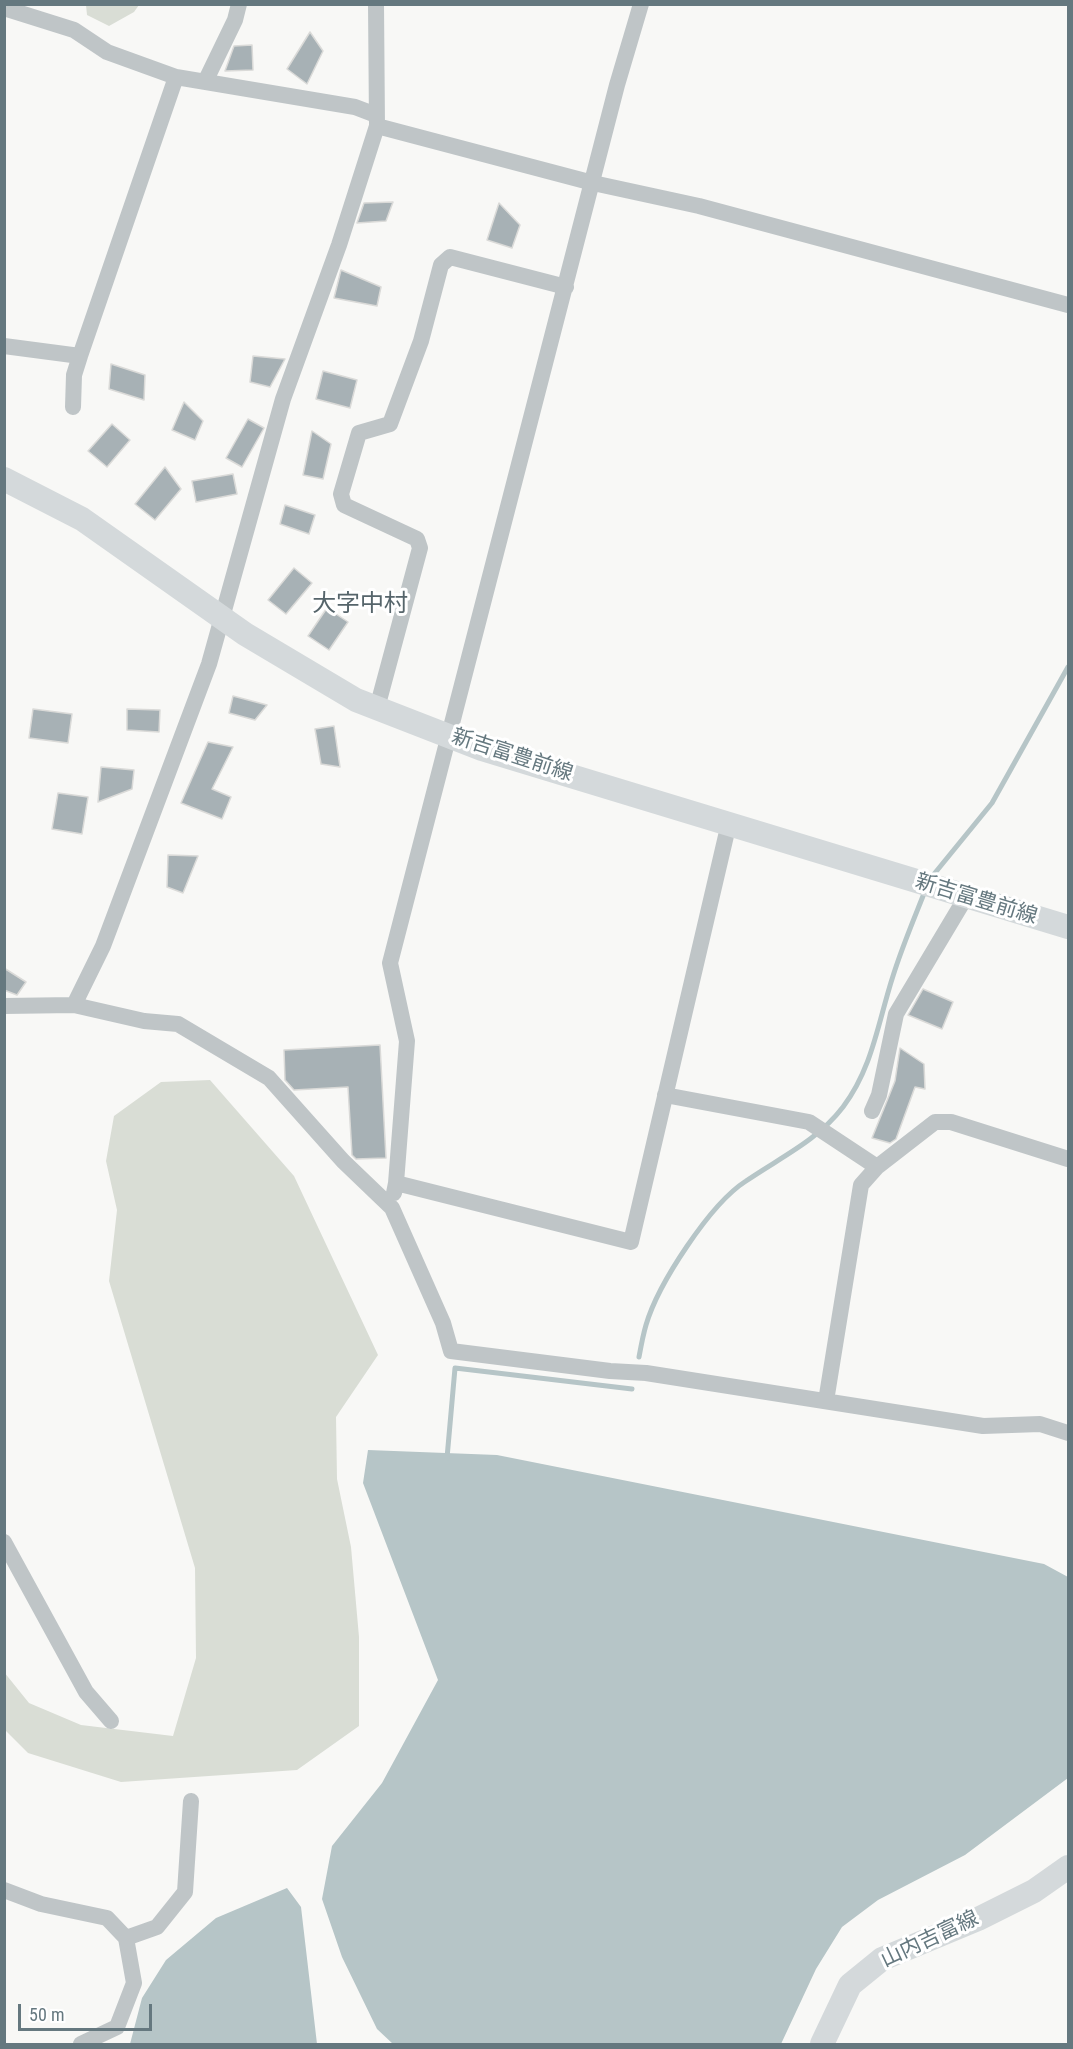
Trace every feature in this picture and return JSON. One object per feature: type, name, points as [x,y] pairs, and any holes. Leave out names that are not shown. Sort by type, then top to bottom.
[{"type":"main road","name":"新吉富豊前線","points":[[4,479],[82,519],[255,640],[356,700],[482,749],[1068,927]]},
{"type":"main road","name":"山内吉富線","points":[[822,2044],[850,1985],[882,1959],[978,1919],[1024,1896],[1068,1867]]},
{"type":"street","points":[[205,82],[235,20],[238,4]]},
{"type":"street","points":[[74,1005],[103,946],[209,664],[283,399],[339,245],[376,120],[376,4]]},
{"type":"street","points":[[392,1208],[407,1041],[390,963],[616,85],[641,4]]},
{"type":"street","points":[[4,8],[74,30],[107,52],[176,77],[354,107],[376,120],[592,183],[699,206],[1068,305]]},
{"type":"street","points":[[73,406],[74,375],[176,77]]},
{"type":"street","points":[[376,708],[420,549],[417,540],[344,505],[341,494],[359,433],[390,424],[421,341],[441,265],[450,257],[566,286]]},
{"type":"street","points":[[4,346],[80,356]]},
{"type":"street","points":[[396,1183],[631,1242],[729,823]]},
{"type":"street","points":[[873,1111],[879,1095],[896,1014],[966,897]]},
{"type":"street","points":[[4,1006],[74,1005],[144,1021],[178,1024],[269,1078],[343,1161],[392,1208],[443,1323],[451,1351],[610,1371],[646,1373],[983,1425],[1040,1424],[1068,1433]]},
{"type":"street","points":[[665,1095],[809,1122],[877,1167]]},
{"type":"street","points":[[826,1401],[861,1185],[877,1167],[935,1122],[951,1122],[1068,1159]]},
{"type":"street","points":[[4,1542],[86,1692],[111,1721]]},
{"type":"street","points":[[126,1938],[157,1927],[185,1892],[191,1801]]},
{"type":"street","points":[[4,1890],[40,1904],[107,1918],[126,1938],[134,1983],[117,2027],[81,2044]]},
{"type":"shaded area","points":[[86,4],[139,5],[134,12],[109,26],[87,15]]},
{"type":"shaded area","points":[[210,1080],[294,1176],[378,1355],[336,1417],[337,1479],[351,1547],[359,1637],[359,1726],[297,1770],[121,1782],[28,1753],[5,1730],[4,1672],[29,1703],[81,1725],[173,1736],[196,1658],[195,1568],[109,1281],[117,1210],[106,1161],[114,1116],[161,1082]]},
{"type":"shaded area","points":[[368,1450],[497,1455],[1044,1564],[1068,1577],[1068,1778],[965,1855],[878,1900],[842,1927],[816,1969],[781,2044],[393,2044],[377,2029],[342,1957],[322,1899],[332,1846],[382,1783],[438,1680],[363,1483]]},
{"type":"shaded area","points":[[287,1888],[301,1907],[317,2044],[130,2044],[142,1998],[166,1960],[216,1918]]},
{"type":"building","points":[[310,32],[323,51],[307,84],[287,69]]},
{"type":"building","points":[[252,45],[253,70],[225,71],[234,46]]},
{"type":"building","points":[[393,202],[386,221],[357,223],[364,203]]},
{"type":"building","points":[[499,203],[520,225],[512,248],[487,240]]},
{"type":"building","points":[[341,270],[381,287],[377,306],[334,298]]},
{"type":"building","points":[[253,356],[285,359],[270,387],[250,382]]},
{"type":"building","points":[[111,364],[145,375],[144,400],[109,389]]},
{"type":"building","points":[[323,371],[357,380],[350,408],[316,399]]},
{"type":"building","points":[[184,402],[203,421],[195,440],[172,430]]},
{"type":"building","points":[[248,419],[264,428],[242,467],[226,458]]},
{"type":"building","points":[[112,424],[130,440],[107,467],[88,451]]},
{"type":"building","points":[[312,431],[331,444],[323,479],[303,475]]},
{"type":"building","points":[[165,467],[181,489],[155,520],[135,504]]},
{"type":"building","points":[[233,474],[237,494],[196,502],[192,481]]},
{"type":"building","points":[[285,505],[315,515],[309,534],[280,524]]},
{"type":"building","points":[[294,568],[312,583],[286,614],[268,600]]},
{"type":"building","points":[[327,608],[348,622],[329,650],[308,636]]},
{"type":"building","points":[[233,696],[267,705],[255,720],[229,713]]},
{"type":"building","points":[[33,709],[72,714],[68,743],[29,738]]},
{"type":"building","points":[[127,709],[160,710],[159,732],[127,730]]},
{"type":"building","points":[[334,726],[340,767],[321,764],[315,729]]},
{"type":"building","points":[[208,742],[233,747],[212,789],[231,797],[222,819],[181,803]]},
{"type":"building","points":[[101,767],[134,770],[132,789],[98,802]]},
{"type":"building","points":[[58,793],[88,797],[82,834],[52,829]]},
{"type":"building","points":[[168,855],[198,856],[183,893],[167,887]]},
{"type":"building","points":[[4,968],[26,982],[17,995],[4,990]]},
{"type":"building","points":[[923,989],[953,1002],[942,1029],[908,1015]]},
{"type":"building","points":[[380,1045],[386,1158],[356,1159],[352,1155],[348,1087],[294,1090],[285,1080],[284,1050]]},
{"type":"building","points":[[900,1048],[924,1064],[925,1089],[915,1087],[896,1139],[890,1143],[872,1138],[895,1081]]},
{"type":"waterway","points":[[930,879],[992,803],[1068,667]]},
{"type":"waterway","points":[[639,1357],[645,1329],[662,1288],[687,1246],[717,1207],[746,1181],[822,1130],[853,1092],[874,1044],[897,965],[925,891]]},
{"type":"waterway","points":[[447,1458],[455,1368],[632,1389]]},
{"type":"district","name":"大字中村","points":[[360,605]]}]
